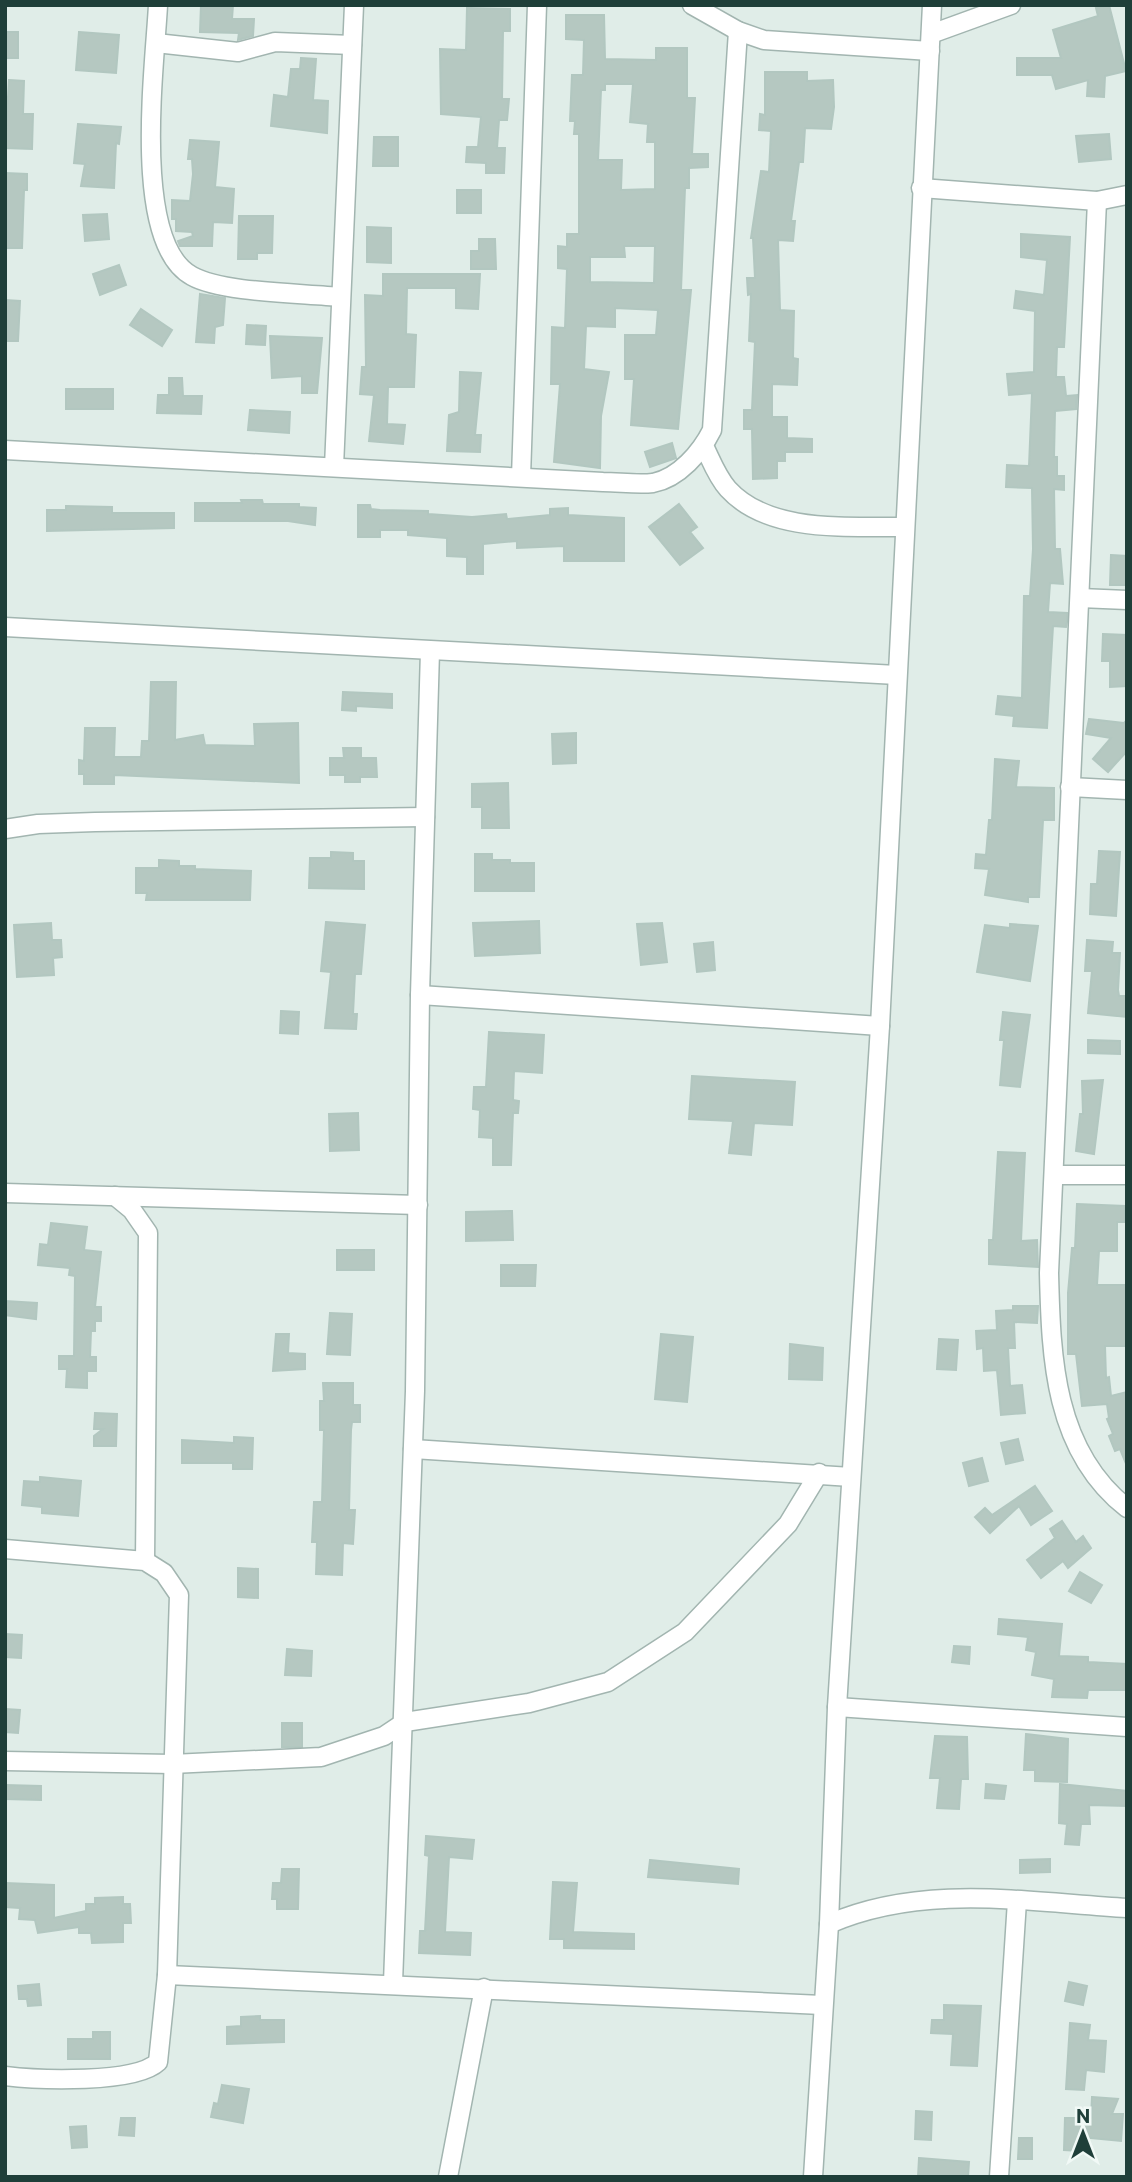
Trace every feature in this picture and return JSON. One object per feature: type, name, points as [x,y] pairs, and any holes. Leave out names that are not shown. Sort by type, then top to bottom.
[{"type":"street","points":[[158,5],[150,128],[152,179],[164,240],[177,264],[192,276],[220,284],[340,297]]},
{"type":"street","points":[[334,467],[354,5]]},
{"type":"street","points":[[521,477],[537,5]]},
{"type":"street","points":[[692,5],[738,31],[764,40],[931,42],[1011,5]]},
{"type":"street","points":[[813,2177],[829,1924],[837,1707],[880,1026],[932,5]]},
{"type":"street","points":[[5,450],[654,483],[678,471],[704,446],[712,430],[717,395],[738,31]]},
{"type":"street","points":[[156,43],[239,52],[275,42],[352,45]]},
{"type":"street","points":[[921,188],[1097,201],[1127,195]]},
{"type":"street","points":[[1097,201],[1049,1287],[1051,1355],[1060,1405],[1080,1451],[1110,1495],[1127,1508]]},
{"type":"street","points":[[704,446],[729,490],[767,514],[816,523],[904,527]]},
{"type":"street","points":[[1080,598],[1127,600]]},
{"type":"street","points":[[5,627],[897,675]]},
{"type":"street","points":[[393,1983],[405,1721],[413,1449],[420,995],[430,651]]},
{"type":"street","points":[[1070,787],[1127,790]]},
{"type":"street","points":[[5,830],[37,824],[95,822],[425,817]]},
{"type":"street","points":[[420,995],[880,1026]]},
{"type":"street","points":[[1054,1175],[1127,1175]]},
{"type":"street","points":[[5,1193],[418,1205]]},
{"type":"street","points":[[114,1196],[132,1210],[148,1233],[145,1561]]},
{"type":"street","points":[[413,1449],[851,1477]]},
{"type":"street","points":[[5,1761],[172,1764],[321,1757],[384,1736],[405,1721],[529,1703],[608,1682],[628,1672],[685,1632],[788,1524],[819,1473]]},
{"type":"street","points":[[5,1549],[145,1561],[164,1573],[179,1595],[167,1975],[162,2051],[158,2062],[150,2069],[62,2080],[5,2076]]},
{"type":"street","points":[[837,1707],[1127,1727]]},
{"type":"street","points":[[829,1924],[862,1909],[899,1901],[943,1897],[1127,1908]]},
{"type":"street","points":[[999,2177],[1017,1901]]},
{"type":"street","points":[[167,1975],[393,1983],[822,2005]]},
{"type":"street","points":[[447,2177],[485,1988]]},
{"type":"building","points":[[201,5],[233,5],[232,19],[254,19],[253,36],[238,40],[239,33],[200,32]]},
{"type":"building","points":[[1109,5],[1126,71],[1105,76],[1104,97],[1087,96],[1088,80],[1056,89],[1052,75],[1017,75],[1017,58],[1061,58],[1053,30],[1098,16],[1096,8]]},
{"type":"building","points":[[467,8],[510,9],[510,31],[503,31],[502,99],[509,99],[507,120],[499,120],[497,148],[505,148],[504,173],[486,173],[486,163],[466,162],[467,147],[478,147],[481,117],[441,114],[440,49],[466,50]]},
{"type":"building","points":[[566,15],[604,15],[605,59],[656,60],[656,48],[687,48],[687,98],[695,98],[692,154],[708,154],[708,167],[689,168],[689,188],[685,188],[681,290],[691,290],[678,429],[631,425],[634,379],[625,379],[625,335],[656,335],[658,310],[615,308],[615,327],[586,326],[584,369],[609,372],[601,416],[600,468],[554,462],[560,384],[551,384],[552,327],[565,328],[567,269],[558,268],[558,246],[567,247],[567,234],[579,234],[579,134],[574,134],[575,121],[570,121],[572,75],[583,75],[584,40],[566,39]],"holes":[[[605,84],[633,84],[630,122],[648,124],[647,142],[655,142],[655,189],[621,190],[622,160],[598,160],[601,90],[605,90]],[[624,246],[655,246],[654,283],[590,282],[590,257],[625,257]]]},
{"type":"building","points":[[5,32],[18,32],[18,58],[5,58]]},
{"type":"building","points":[[79,32],[119,35],[116,73],[76,70]]},
{"type":"building","points":[[301,58],[316,59],[313,100],[328,101],[327,133],[271,126],[274,95],[288,97],[291,69],[300,69]]},
{"type":"building","points":[[765,72],[807,72],[807,81],[833,80],[834,107],[831,129],[805,128],[803,162],[799,162],[791,221],[795,221],[793,241],[778,240],[780,310],[794,311],[793,358],[798,359],[797,385],[772,384],[772,417],[787,417],[787,438],[812,439],[812,452],[785,452],[785,461],[777,461],[777,478],[753,479],[752,429],[744,429],[744,410],[752,410],[755,342],[749,341],[751,294],[748,295],[747,278],[755,278],[751,238],[761,171],[769,172],[771,131],[759,130],[760,114],[765,115]]},
{"type":"building","points":[[9,80],[24,81],[23,114],[33,114],[32,149],[5,148]]},
{"type":"building","points":[[78,124],[121,127],[119,144],[116,143],[114,188],[81,186],[85,164],[74,163]]},
{"type":"building","points":[[1109,134],[1111,159],[1079,162],[1076,136]]},
{"type":"building","points":[[374,137],[398,137],[398,166],[373,166]]},
{"type":"building","points":[[190,140],[219,142],[215,187],[234,189],[232,223],[213,222],[212,246],[180,246],[178,241],[193,236],[192,232],[176,231],[176,219],[172,219],[172,200],[190,201],[193,174],[192,159],[188,159]]},
{"type":"building","points":[[5,173],[27,174],[22,248],[5,248]]},
{"type":"building","points":[[457,190],[481,190],[481,213],[457,213]]},
{"type":"building","points":[[107,214],[109,239],[85,241],[83,215]]},
{"type":"building","points":[[239,216],[273,216],[272,253],[257,253],[257,259],[238,259]]},
{"type":"building","points":[[367,227],[391,228],[391,263],[367,262]]},
{"type":"building","points":[[1021,234],[1070,237],[1064,347],[1057,347],[1056,377],[1064,377],[1066,396],[1077,395],[1076,409],[1055,411],[1054,457],[1057,457],[1057,476],[1064,476],[1064,490],[1054,489],[1055,549],[1060,549],[1063,584],[1050,583],[1048,612],[1067,613],[1067,622],[1066,627],[1053,626],[1047,728],[1013,726],[1014,716],[996,714],[998,696],[1022,698],[1024,596],[1030,596],[1033,549],[1032,488],[1006,487],[1007,465],[1029,466],[1032,393],[1009,395],[1007,374],[1034,372],[1035,311],[1014,308],[1016,291],[1044,295],[1047,260],[1021,257]]},
{"type":"building","points":[[479,239],[495,239],[496,269],[471,269],[471,251],[479,251]]},
{"type":"building","points":[[119,265],[126,285],[100,295],[93,274]]},
{"type":"building","points":[[383,274],[480,274],[478,309],[456,308],[456,288],[407,288],[406,334],[416,335],[414,387],[388,387],[387,424],[405,425],[403,444],[369,441],[374,395],[360,394],[362,367],[366,367],[365,295],[383,296]]},
{"type":"building","points":[[200,294],[225,298],[223,325],[215,327],[214,343],[196,342]]},
{"type":"building","points":[[5,300],[20,301],[18,341],[5,341]]},
{"type":"building","points":[[141,309],[172,330],[162,346],[130,325]]},
{"type":"building","points":[[247,325],[266,326],[265,345],[246,344]]},
{"type":"building","points":[[270,336],[322,338],[317,393],[302,393],[302,376],[272,378]]},
{"type":"building","points":[[460,372],[481,373],[475,435],[481,435],[480,452],[447,451],[449,415],[459,412]]},
{"type":"building","points":[[169,378],[182,378],[183,396],[202,396],[201,414],[157,413],[158,395],[169,395]]},
{"type":"building","points":[[66,389],[113,389],[113,409],[66,409]]},
{"type":"building","points":[[250,410],[290,412],[289,433],[248,430]]},
{"type":"building","points":[[672,443],[676,458],[650,467],[645,452]]},
{"type":"building","points":[[241,500],[262,500],[263,504],[299,504],[299,507],[316,508],[315,525],[288,521],[195,521],[195,503],[242,503]]},
{"type":"building","points":[[679,504],[697,527],[690,532],[703,548],[680,565],[649,527]]},
{"type":"building","points":[[358,505],[370,505],[371,509],[380,510],[428,511],[428,514],[472,517],[506,514],[507,519],[550,515],[550,509],[568,508],[568,515],[624,518],[624,561],[564,561],[564,546],[517,548],[517,541],[483,544],[483,574],[467,574],[467,557],[447,556],[447,538],[408,535],[408,530],[380,530],[380,537],[358,537]]},
{"type":"building","points":[[66,506],[112,507],[112,513],[174,513],[174,528],[47,531],[47,510],[66,510]]},
{"type":"building","points":[[1111,555],[1127,556],[1127,585],[1110,585]]},
{"type":"building","points":[[1103,634],[1127,635],[1127,686],[1110,687],[1110,661],[1102,661]]},
{"type":"building","points":[[151,682],[176,682],[175,740],[203,735],[205,745],[255,746],[254,724],[298,723],[299,783],[114,775],[114,784],[84,784],[84,774],[79,774],[79,760],[84,761],[85,728],[115,728],[114,757],[141,757],[142,741],[149,741]]},
{"type":"building","points":[[343,692],[392,694],[392,708],[356,706],[356,711],[342,710]]},
{"type":"building","points":[[1089,719],[1124,723],[1127,720],[1127,751],[1108,772],[1093,759],[1111,738],[1086,734]]},
{"type":"building","points":[[576,733],[576,763],[553,764],[552,734]]},
{"type":"building","points":[[343,748],[361,748],[361,758],[376,758],[377,777],[360,777],[360,782],[345,782],[345,775],[330,775],[330,758],[344,758]]},
{"type":"building","points":[[995,759],[1019,761],[1016,787],[1054,788],[1054,820],[1043,820],[1039,897],[1028,897],[1028,902],[985,895],[989,869],[975,868],[976,854],[986,855],[989,820],[992,820]]},
{"type":"building","points":[[508,783],[509,828],[482,828],[482,807],[472,807],[472,784]]},
{"type":"building","points":[[1099,851],[1120,852],[1116,916],[1090,914],[1091,884],[1097,884]]},
{"type":"building","points":[[331,852],[353,853],[353,861],[364,861],[364,889],[309,888],[310,858],[331,858]]},
{"type":"building","points":[[475,854],[492,854],[492,860],[510,860],[510,863],[534,863],[534,891],[475,891]]},
{"type":"building","points":[[159,860],[179,861],[179,866],[195,866],[195,869],[251,871],[250,900],[146,900],[147,893],[136,893],[136,868],[159,868]]},
{"type":"building","points":[[539,921],[540,953],[475,956],[473,923]]},
{"type":"building","points":[[326,922],[365,925],[361,974],[355,974],[353,1014],[357,1014],[356,1029],[325,1028],[331,972],[321,971]]},
{"type":"building","points":[[51,923],[52,940],[61,940],[62,957],[53,958],[54,975],[17,977],[14,925]]},
{"type":"building","points":[[662,923],[667,962],[641,965],[637,924]]},
{"type":"building","points":[[1010,924],[1038,926],[1030,981],[977,972],[985,925],[1010,928]]},
{"type":"building","points":[[1087,940],[1113,942],[1112,953],[1120,953],[1118,990],[1119,996],[1127,996],[1127,1017],[1088,1013],[1092,971],[1085,971]]},
{"type":"building","points":[[713,942],[715,970],[697,972],[694,944]]},
{"type":"building","points":[[281,1011],[299,1012],[298,1034],[280,1033]]},
{"type":"building","points":[[1003,1012],[1030,1015],[1020,1087],[1000,1085],[1004,1040],[1000,1040]]},
{"type":"building","points":[[489,1032],[544,1035],[542,1073],[514,1071],[513,1100],[519,1101],[518,1113],[513,1113],[511,1165],[493,1165],[493,1138],[479,1137],[480,1110],[473,1109],[474,1087],[486,1087]]},
{"type":"building","points":[[1088,1040],[1120,1041],[1120,1054],[1088,1053]]},
{"type":"building","points":[[692,1076],[795,1082],[792,1125],[754,1123],[751,1155],[729,1153],[733,1121],[689,1119]]},
{"type":"building","points":[[1103,1080],[1094,1154],[1076,1151],[1080,1114],[1083,1114],[1082,1081]]},
{"type":"building","points":[[358,1113],[359,1150],[330,1151],[329,1114]]},
{"type":"building","points":[[998,1152],[1025,1153],[1021,1241],[1037,1240],[1038,1267],[989,1264]]},
{"type":"building","points":[[1077,1204],[1125,1206],[1125,1222],[1117,1222],[1117,1251],[1099,1251],[1097,1285],[1126,1285],[1126,1346],[1105,1346],[1106,1378],[1109,1377],[1111,1396],[1127,1392],[1127,1466],[1120,1449],[1115,1451],[1109,1436],[1113,1434],[1107,1419],[1107,1404],[1082,1406],[1076,1354],[1068,1354],[1068,1293],[1072,1248],[1075,1248]]},
{"type":"building","points":[[512,1211],[513,1240],[466,1241],[466,1212]]},
{"type":"building","points":[[51,1223],[87,1227],[84,1250],[101,1252],[95,1307],[101,1307],[101,1321],[95,1321],[95,1331],[91,1331],[90,1357],[96,1357],[96,1371],[87,1371],[87,1388],[66,1387],[67,1369],[59,1369],[59,1356],[74,1356],[75,1276],[69,1275],[70,1268],[38,1265],[40,1244],[48,1245]]},
{"type":"building","points":[[337,1250],[374,1250],[374,1270],[337,1270]]},
{"type":"building","points":[[501,1265],[536,1265],[535,1286],[501,1286]]},
{"type":"building","points":[[5,1301],[37,1303],[36,1319],[5,1315]]},
{"type":"building","points":[[1013,1306],[1038,1306],[1037,1323],[1014,1322],[1015,1348],[1008,1348],[1010,1386],[1022,1385],[1025,1413],[1001,1415],[997,1370],[984,1371],[983,1348],[977,1349],[976,1331],[997,1330],[996,1311],[1013,1310]]},
{"type":"building","points":[[330,1313],[352,1314],[350,1355],[327,1354]]},
{"type":"building","points":[[276,1334],[289,1334],[288,1353],[305,1354],[305,1369],[273,1371]]},
{"type":"building","points":[[661,1334],[693,1337],[687,1402],[655,1399]]},
{"type":"building","points":[[939,1339],[958,1340],[956,1370],[937,1369]]},
{"type":"building","points":[[790,1344],[823,1348],[822,1380],[789,1379]]},
{"type":"building","points":[[323,1383],[353,1383],[353,1405],[360,1405],[360,1422],[352,1422],[351,1430],[349,1510],[355,1510],[353,1544],[343,1543],[342,1575],[316,1574],[317,1542],[312,1542],[314,1502],[322,1502],[324,1430],[320,1430],[320,1401],[324,1401]]},
{"type":"building","points":[[95,1413],[117,1414],[116,1446],[94,1446],[94,1436],[103,1429],[94,1429]]},
{"type":"building","points":[[234,1437],[253,1438],[252,1469],[233,1469],[233,1463],[182,1463],[182,1440],[234,1443]]},
{"type":"building","points":[[1018,1439],[1023,1460],[1006,1464],[1001,1443]]},
{"type":"building","points":[[982,1458],[988,1481],[969,1486],[963,1463]]},
{"type":"building","points":[[40,1477],[81,1481],[78,1516],[42,1513],[42,1507],[22,1505],[24,1481],[40,1482]]},
{"type":"building","points":[[1035,1486],[1052,1511],[1031,1525],[1019,1506],[990,1533],[975,1517],[985,1508],[992,1515]]},
{"type":"building","points":[[1062,1521],[1076,1542],[1083,1536],[1091,1548],[1068,1568],[1063,1561],[1041,1578],[1027,1560],[1055,1538],[1050,1529]]},
{"type":"building","points":[[238,1568],[258,1569],[258,1598],[238,1597]]},
{"type":"building","points":[[1080,1572],[1102,1585],[1091,1603],[1069,1591]]},
{"type":"building","points":[[999,1619],[1062,1624],[1059,1656],[1088,1657],[1088,1662],[1127,1664],[1127,1690],[1088,1690],[1087,1698],[1052,1697],[1054,1679],[1032,1675],[1036,1652],[1026,1650],[1028,1637],[998,1634]]},
{"type":"building","points":[[5,1634],[22,1635],[21,1658],[5,1657]]},
{"type":"building","points":[[954,1646],[970,1647],[969,1664],[952,1662]]},
{"type":"building","points":[[287,1649],[312,1651],[311,1676],[285,1675]]},
{"type":"building","points":[[5,1709],[20,1710],[18,1733],[5,1732]]},
{"type":"building","points":[[282,1723],[302,1723],[302,1747],[282,1747]]},
{"type":"building","points":[[1026,1734],[1068,1739],[1067,1782],[1035,1781],[1035,1770],[1024,1770]]},
{"type":"building","points":[[935,1736],[967,1737],[968,1779],[961,1779],[959,1809],[937,1808],[940,1778],[930,1778]]},
{"type":"building","points":[[986,1784],[1006,1786],[1004,1799],[985,1798]]},
{"type":"building","points":[[1060,1784],[1127,1791],[1127,1806],[1089,1805],[1090,1824],[1081,1824],[1079,1845],[1065,1844],[1067,1824],[1059,1823]]},
{"type":"building","points":[[5,1785],[41,1786],[41,1800],[5,1799]]},
{"type":"building","points":[[426,1836],[474,1840],[472,1859],[449,1857],[445,1932],[471,1933],[470,1955],[419,1953],[420,1931],[425,1931],[429,1856],[425,1855]]},
{"type":"building","points":[[1050,1859],[1050,1872],[1020,1873],[1020,1860]]},
{"type":"building","points":[[650,1860],[739,1869],[738,1884],[648,1877]]},
{"type":"building","points":[[282,1869],[299,1869],[298,1909],[277,1909],[277,1899],[272,1899],[273,1883],[281,1883]]},
{"type":"building","points":[[553,1882],[577,1883],[573,1932],[634,1934],[634,1949],[564,1948],[564,1939],[550,1939]]},
{"type":"building","points":[[5,1883],[54,1885],[54,1918],[86,1911],[86,1904],[95,1904],[95,1898],[123,1897],[123,1904],[130,1904],[131,1923],[123,1923],[123,1942],[92,1943],[91,1933],[79,1933],[79,1927],[38,1933],[35,1920],[19,1919],[20,1908],[5,1907]]},
{"type":"building","points":[[1069,1982],[1087,1986],[1083,2005],[1065,2001]]},
{"type":"building","points":[[39,1984],[41,2005],[28,2006],[27,1999],[19,1999],[18,1986]]},
{"type":"building","points":[[944,2005],[981,2006],[977,2066],[951,2065],[953,2034],[931,2033],[932,2020],[944,2020]]},
{"type":"building","points":[[260,2016],[260,2020],[284,2020],[284,2042],[227,2044],[227,2027],[241,2026],[241,2017]]},
{"type":"building","points":[[1070,2023],[1090,2025],[1088,2040],[1106,2041],[1104,2072],[1086,2070],[1084,2090],[1066,2089]]},
{"type":"building","points":[[93,2032],[110,2032],[110,2059],[68,2059],[68,2039],[93,2039]]},
{"type":"building","points":[[222,2085],[249,2089],[243,2123],[211,2117],[214,2103],[218,2104]]},
{"type":"building","points":[[1092,2097],[1118,2099],[1112,2114],[1123,2114],[1121,2141],[1080,2137],[1080,2151],[1064,2150],[1065,2118],[1091,2118]]},
{"type":"building","points":[[916,2111],[932,2112],[931,2140],[915,2139]]},
{"type":"building","points":[[121,2118],[135,2118],[134,2136],[119,2135]]},
{"type":"building","points":[[86,2126],[87,2147],[72,2148],[70,2127]]},
{"type":"building","points":[[1019,2138],[1032,2138],[1032,2159],[1018,2159]]},
{"type":"building","points":[[919,2158],[969,2162],[968,2177],[918,2177]]}]
